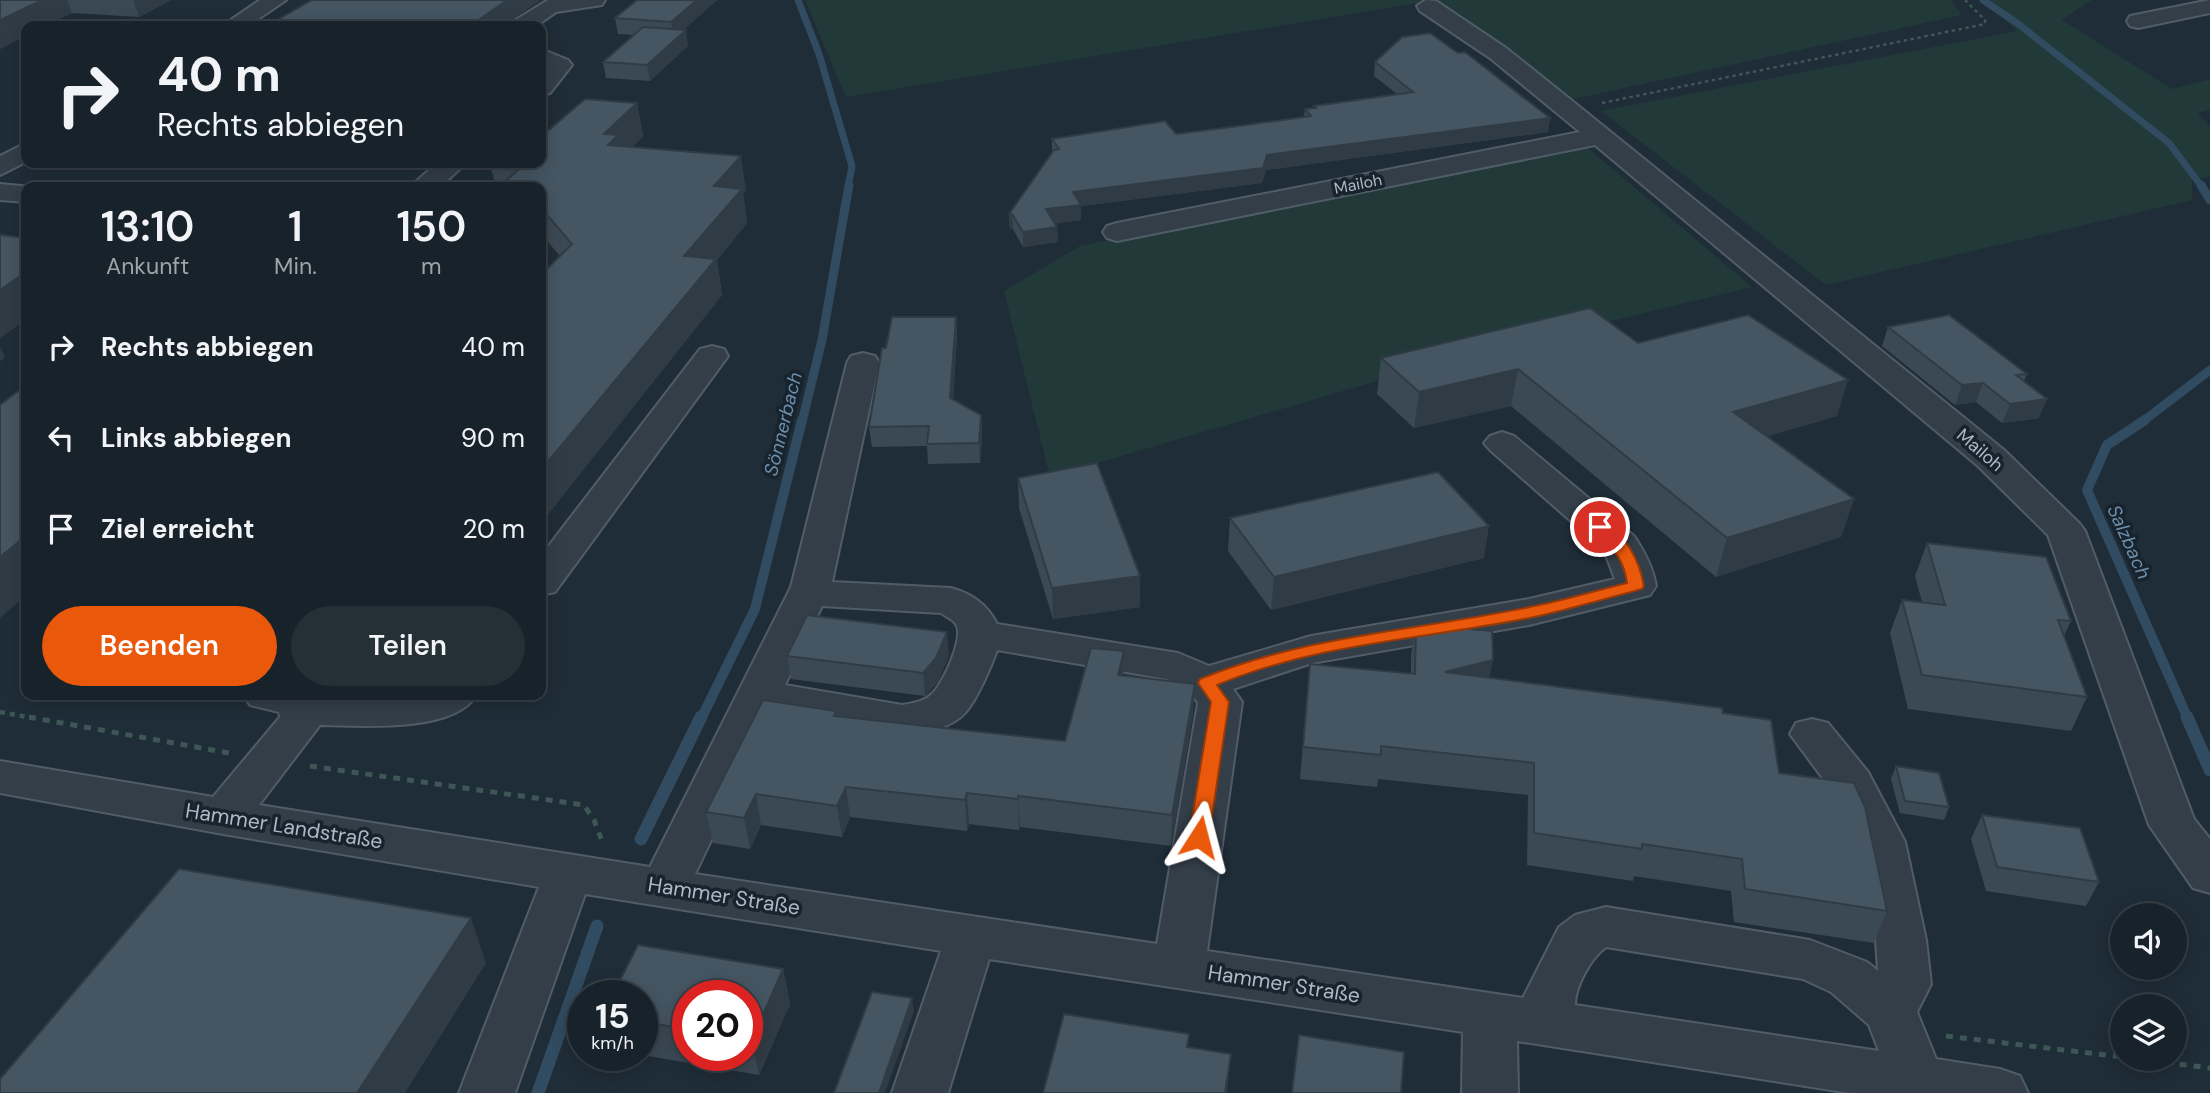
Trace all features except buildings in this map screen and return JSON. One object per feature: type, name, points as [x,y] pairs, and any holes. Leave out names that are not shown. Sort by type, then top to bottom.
[{"type":"street","points":[[241,21],[275,0]]},
{"type":"street","points":[[529,21],[550,6],[594,0]]},
{"type":"street","name":"Mailoh","points":[[1428,6],[1498,53],[1600,136],[1991,458],[2066,531],[2173,825],[2210,876]]},
{"type":"street","points":[[2138,21],[2199,9],[2210,19]]},
{"type":"street","name":"Mailoh","points":[[1117,232],[1600,136]]},
{"type":"street","points":[[0,167],[21,154]]},
{"type":"street","points":[[430,182],[447,168]]},
{"type":"street","points":[[0,192],[21,194]]},
{"type":"street","points":[[546,576],[712,356]]},
{"type":"street","points":[[665,887],[807,593],[863,363]]},
{"type":"street","points":[[1206,683],[1242,668],[1314,648],[1538,611],[1636,586],[1634,571],[1620,544],[1502,443]]},
{"type":"street","points":[[757,695],[902,720],[929,716],[949,703],[976,652],[978,634],[972,615],[951,601],[807,593]]},
{"type":"street","points":[[978,634],[1178,667],[1206,683],[1220,702],[1179,967]]},
{"type":"street","points":[[283,703],[425,708],[448,700]]},
{"type":"street","points":[[223,817],[302,719],[283,703]]},
{"type":"street","points":[[1812,734],[1852,784],[1881,842],[1901,940],[1905,984],[1895,1022]]},
{"type":"street","name":"Hammer Landstraße","points":[[0,777],[223,817],[588,861]]},
{"type":"street","points":[[487,1093],[588,861]]},
{"type":"street","name":"Hammer Straße","points":[[588,861],[665,887],[1549,1025],[1921,1087],[2000,1093]]},
{"type":"street","points":[[1549,1025],[1549,997],[1577,942],[1592,929],[1606,927],[1810,960],[1849,977],[1895,1022],[1921,1087]]},
{"type":"street","points":[[920,1093],[972,934]]},
{"type":"street","points":[[1490,1016],[1490,1093]]},
{"type":"path","points":[[1567,109],[1985,24],[1985,20],[1965,0]]},
{"type":"path","points":[[0,712],[271,760],[583,805],[594,820],[588,861]]},
{"type":"path","points":[[1895,1022],[1994,1040],[2110,1055]]},
{"type":"path","points":[[2187,1065],[2210,1068]]},
{"type":"green space","points":[[805,0],[1951,0],[1962,15],[1569,100],[1431,1],[846,97]]},
{"type":"green space","points":[[1984,0],[2092,0],[2062,20],[2172,89],[2210,79],[2210,110],[2198,113],[2210,127],[2210,177],[2192,179],[2192,200],[1826,285],[1601,111],[2017,31]]},
{"type":"green space","points":[[1582,143],[1752,287],[1442,362],[1050,477],[1004,291],[1080,246]]},
{"type":"waterway","name":"Sönnerbach","points":[[798,0],[819,54],[852,166],[848,187]]},
{"type":"waterway","name":"Salzbach","points":[[1983,0],[2017,23],[2169,143],[2202,187]]},
{"type":"waterway","name":"Sönnerbach","points":[[802,422],[822,340],[849,185]]},
{"type":"waterway","name":"Salzbach","points":[[2201,185],[2210,200]]},
{"type":"waterway","name":"Salzbach","points":[[2142,422],[2210,370]]},
{"type":"waterway","name":"Sönnerbach","points":[[701,719],[755,609],[802,420]]},
{"type":"waterway","name":"Salzbach","points":[[2142,422],[2107,445],[2087,490],[2188,719]]},
{"type":"waterway","name":"Sönnerbach","points":[[641,839],[701,717]]},
{"type":"waterway","name":"Salzbach","points":[[2187,717],[2210,770]]},
{"type":"waterway","name":"Sönnerbach","points":[[538,1093],[597,926]]},
{"type":"route","points":[[1199,837],[1220,702],[1206,683],[1242,668],[1314,648],[1538,611],[1636,586],[1634,571],[1620,544],[1600,527]]}]
